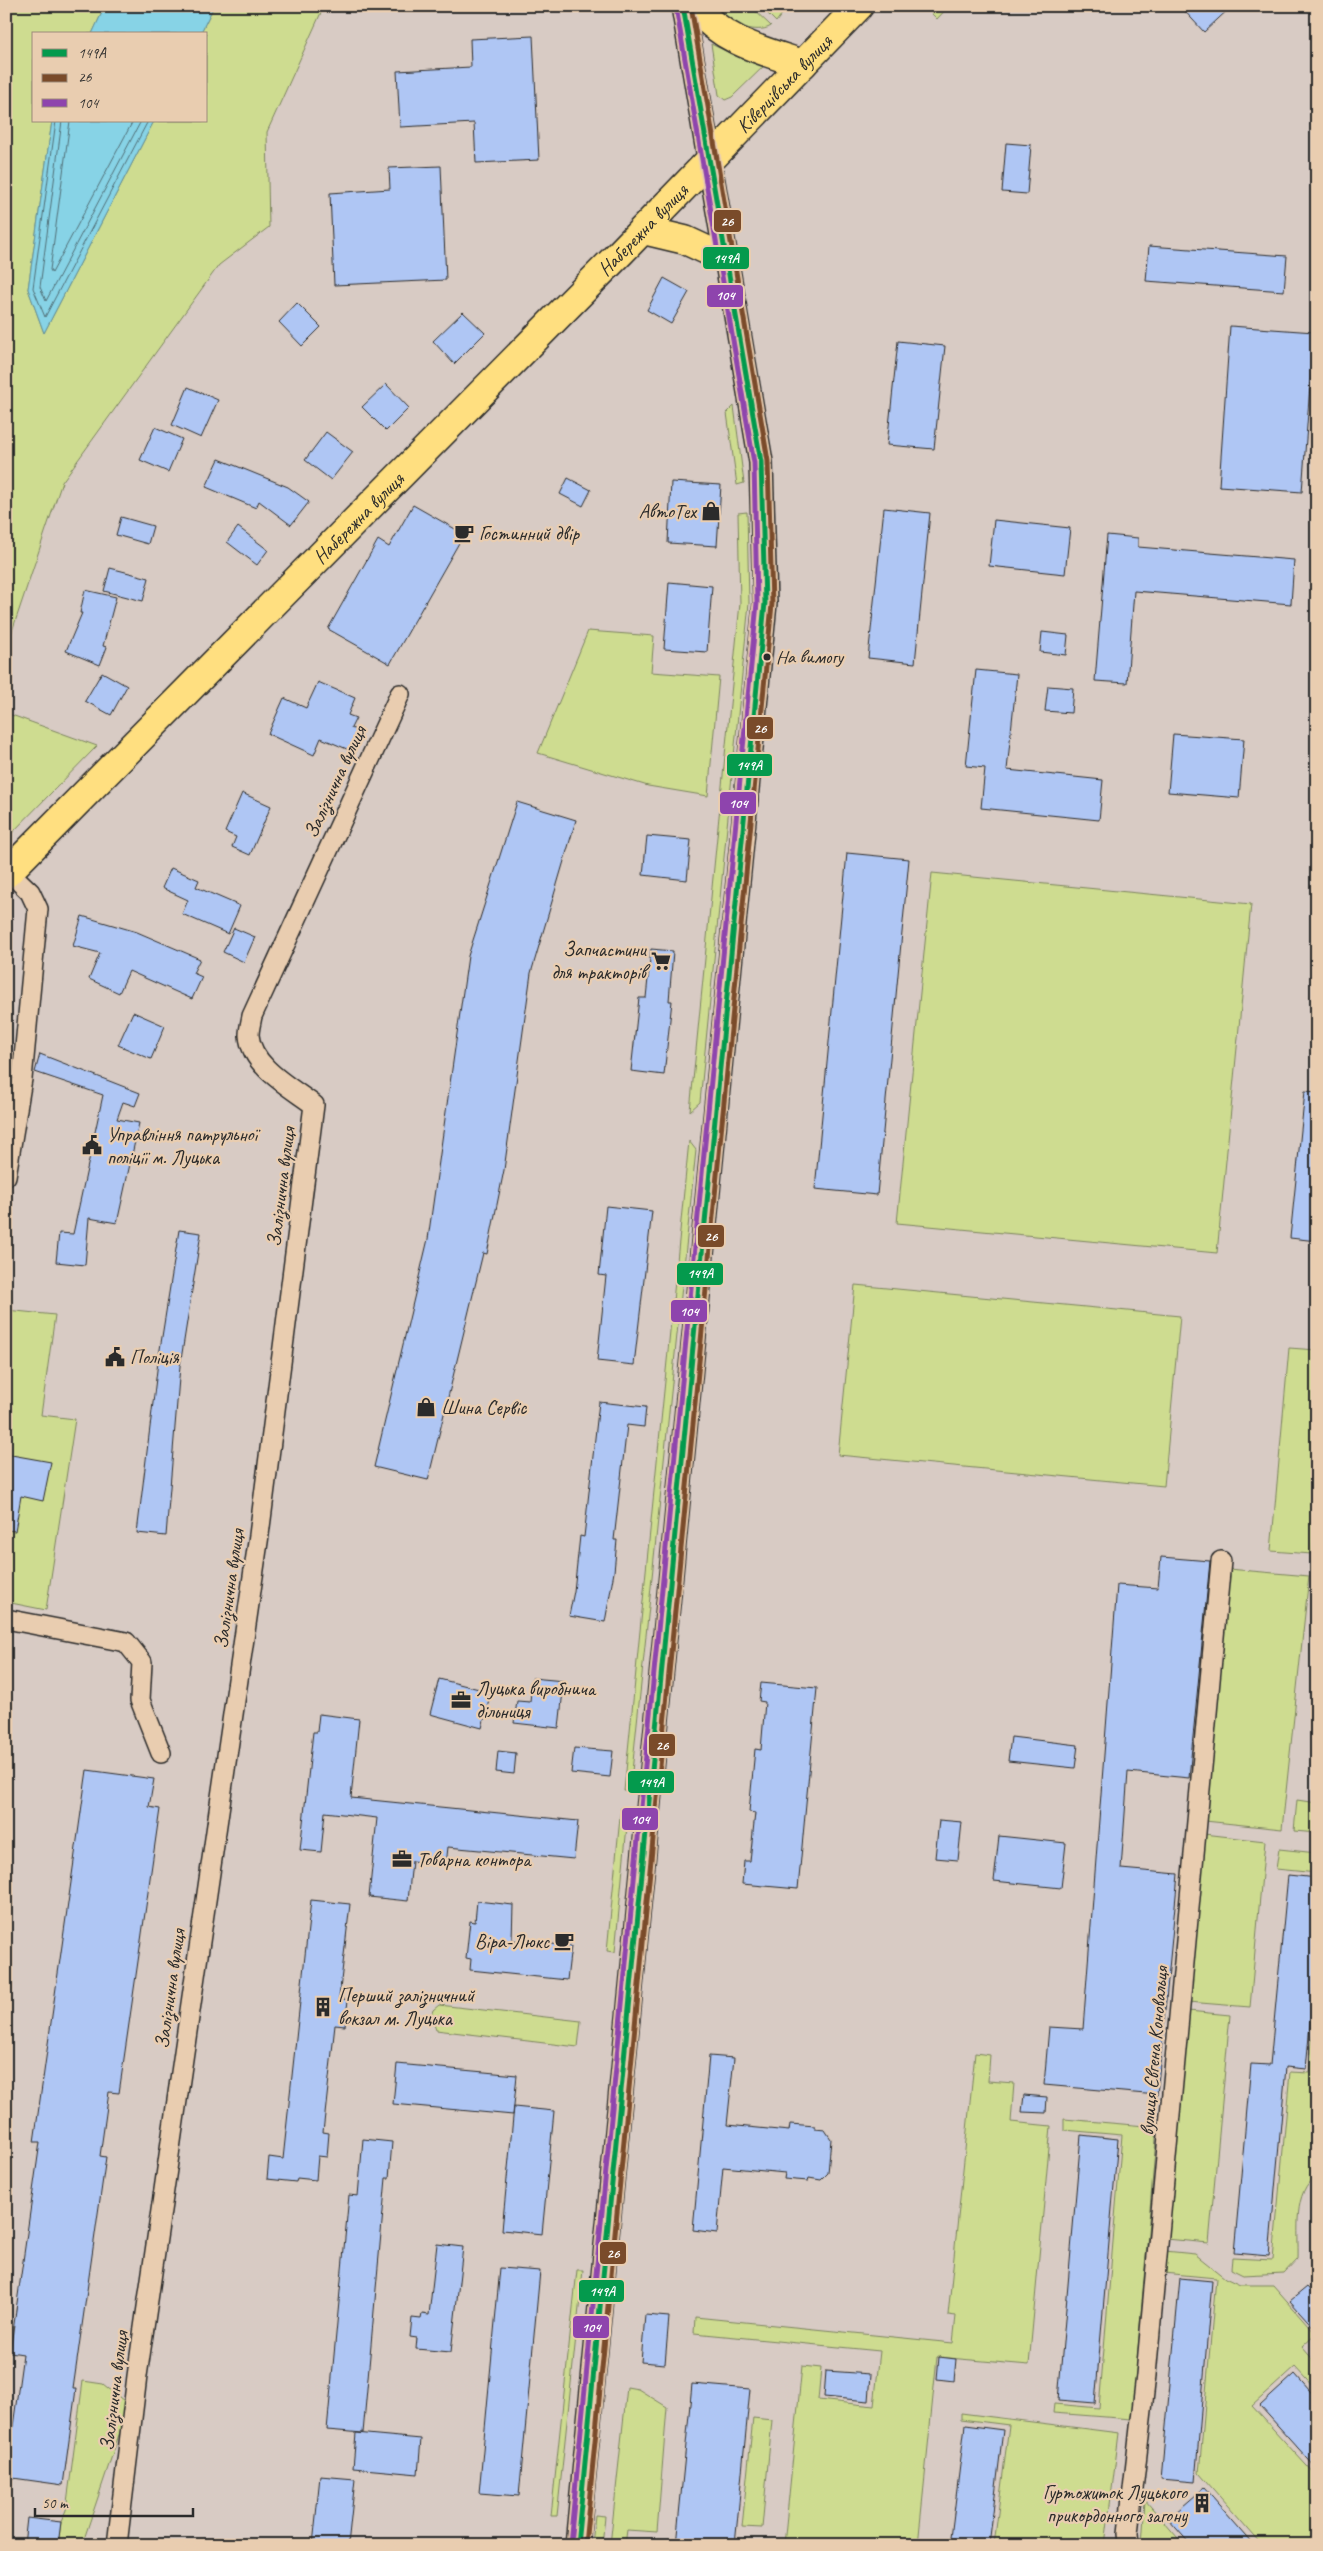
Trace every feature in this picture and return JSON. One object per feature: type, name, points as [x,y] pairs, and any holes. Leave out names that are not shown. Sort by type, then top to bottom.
[{"type":"main road","points":[[694,6],[710,24],[730,38],[804,64]]},
{"type":"main road","name":"Ківерцівська вулиця","points":[[709,160],[859,6]]},
{"type":"main road","name":"Набережна вулиця","points":[[7,872],[643,230],[709,160]]},
{"type":"main road","points":[[643,230],[685,240],[726,259]]},
{"type":"street","points":[[577,2545],[765,603],[761,462],[683,6]]},
{"type":"street","name":"Залізнична вулиця","points":[[117,2545],[147,2308],[259,1535],[314,1105],[264,1066],[254,1052],[249,1036],[252,1016],[400,694]]},
{"type":"street","points":[[6,1176],[22,1079],[38,909],[30,892],[7,872]]},
{"type":"street","name":"вулиця Євгена Коновальця","points":[[1129,2545],[1128,2533],[1146,2375],[1221,1561]]},
{"type":"street","points":[[6,1618],[126,1642],[142,1662],[140,1700],[161,1753]]},
{"type":"green space","points":[[6,6],[105,6],[93,32],[32,32],[32,122],[52,122],[28,289],[44,333],[153,122],[208,122],[208,32],[201,32],[214,6],[324,6],[267,132],[269,227],[219,265],[62,482],[6,649]]},
{"type":"green space","points":[[715,6],[750,6],[771,26],[762,29],[750,29],[738,26],[727,20]]},
{"type":"green space","points":[[760,6],[788,6],[776,22]]},
{"type":"green space","points":[[924,6],[949,6],[937,19]]},
{"type":"green space","points":[[711,44],[730,53],[767,63],[732,97],[725,100],[719,95]]},
{"type":"green space","points":[[734,406],[744,483],[737,485],[727,413]]},
{"type":"green space","points":[[747,512],[749,603],[700,1102],[690,1111],[740,603],[738,513]]},
{"type":"green space","points":[[588,631],[654,636],[651,672],[719,677],[708,796],[648,786],[538,753]]},
{"type":"green space","points":[[6,713],[97,746],[6,839]]},
{"type":"green space","points":[[932,873],[1251,904],[1217,1253],[897,1223]]},
{"type":"green space","points":[[689,1141],[696,1150],[630,1791],[624,1791]]},
{"type":"green space","points":[[855,1285],[1180,1316],[1164,1486],[838,1455]]},
{"type":"green space","points":[[6,1310],[55,1315],[41,1415],[75,1419],[46,1610],[6,1602]]},
{"type":"green space","points":[[1289,1348],[1317,1350],[1317,1510],[1312,1554],[1271,1551]]},
{"type":"green space","points":[[1228,1569],[1309,1576],[1282,1829],[1205,1821]]},
{"type":"green space","points":[[1297,1800],[1317,1803],[1317,1833],[1294,1831]]},
{"type":"green space","points":[[621,1807],[628,1815],[615,1952],[607,1951]]},
{"type":"green space","points":[[1204,1834],[1265,1841],[1250,2007],[1188,2002]]},
{"type":"green space","points":[[1279,1849],[1317,1853],[1317,1873],[1276,1869]]},
{"type":"green space","points":[[1317,1992],[1317,2175],[1309,2182],[1300,2202],[1298,2213],[1298,2258],[1284,2273],[1243,2275],[1231,2269],[1232,2258],[1273,2260],[1290,2072],[1309,2073]]},
{"type":"green space","points":[[439,2005],[581,2021],[578,2047],[436,2030],[431,2016],[433,2010]]},
{"type":"green space","points":[[1188,2011],[1230,2015],[1209,2243],[1166,2239]]},
{"type":"green space","points":[[975,2053],[990,2055],[988,2081],[1014,2083],[1011,2122],[1051,2126],[1029,2365],[937,2357],[918,2545],[784,2545],[802,2366],[821,2368],[818,2400],[874,2406],[880,2351],[694,2333],[695,2317],[953,2343],[956,2316],[948,2315]]},
{"type":"green space","points":[[1064,2119],[1157,2127],[1132,2419],[1053,2413],[1054,2404],[1099,2408],[1122,2135],[1064,2130]]},
{"type":"green space","points":[[1165,2251],[1195,2254],[1225,2278],[1240,2285],[1273,2285],[1316,2334],[1302,2347],[1317,2364],[1317,2391],[1295,2367],[1252,2406],[1317,2477],[1317,2545],[1262,2545],[1199,2473],[1216,2278],[1163,2273]]},
{"type":"green space","points":[[577,2270],[583,2270],[557,2516],[551,2516]]},
{"type":"green space","points":[[83,2381],[103,2384],[129,2405],[82,2545],[58,2545],[61,2522],[66,2510]]},
{"type":"green space","points":[[627,2387],[638,2389],[667,2407],[657,2532],[627,2530],[625,2545],[610,2545]]},
{"type":"green space","points":[[961,2413],[1119,2433],[1105,2545],[994,2545],[1009,2425],[961,2419]]},
{"type":"green space","points":[[753,2418],[772,2420],[762,2528],[742,2527]]},
{"type":"green space","points":[[1145,2500],[1184,2545],[1142,2545]]},
{"type":"green space","points":[[595,2515],[605,2516],[602,2545],[592,2545]]},
{"type":"water","points":[[105,6],[214,6],[201,32],[93,32]]},
{"type":"water","points":[[52,122],[153,122],[44,333],[28,289]]},
{"type":"building","points":[[1180,6],[1232,6],[1204,32]]},
{"type":"building","points":[[533,36],[539,160],[476,163],[474,123],[400,127],[397,71],[471,67],[470,39]]},
{"type":"building","points":[[1006,143],[1031,145],[1027,194],[1002,192]]},
{"type":"building","points":[[441,166],[446,280],[334,285],[330,193],[390,189],[389,168]]},
{"type":"building","points":[[1149,246],[1287,256],[1284,291],[1146,281]]},
{"type":"building","points":[[664,278],[689,292],[671,324],[647,310]]},
{"type":"building","points":[[297,303],[321,327],[302,346],[279,322]]},
{"type":"building","points":[[463,312],[485,333],[454,364],[433,341]]},
{"type":"building","points":[[1230,326],[1314,332],[1302,492],[1219,486]]},
{"type":"building","points":[[898,341],[945,346],[934,449],[887,445]]},
{"type":"building","points":[[386,384],[409,408],[386,431],[362,407]]},
{"type":"building","points":[[188,387],[218,400],[201,438],[172,425]]},
{"type":"building","points":[[155,427],[182,439],[168,472],[140,460]]},
{"type":"building","points":[[326,432],[353,452],[331,480],[305,460]]},
{"type":"building","points":[[219,459],[288,487],[309,502],[291,525],[259,501],[256,508],[206,487]]},
{"type":"building","points":[[568,478],[591,490],[583,506],[560,494]]},
{"type":"building","points":[[671,482],[721,485],[717,546],[668,543]]},
{"type":"building","points":[[413,505],[464,534],[390,664],[328,629],[378,540],[389,547]]},
{"type":"building","points":[[884,508],[930,513],[915,663],[868,658]]},
{"type":"building","points":[[121,517],[153,526],[148,544],[116,535]]},
{"type":"building","points":[[994,520],[1070,528],[1065,574],[989,566]]},
{"type":"building","points":[[238,527],[268,550],[257,565],[227,542]]},
{"type":"building","points":[[1107,535],[1138,538],[1138,547],[1294,560],[1291,604],[1134,591],[1127,683],[1095,681]]},
{"type":"building","points":[[110,568],[149,578],[143,601],[104,591]]},
{"type":"building","points":[[669,582],[712,586],[707,652],[664,649]]},
{"type":"building","points":[[85,590],[116,597],[103,646],[107,647],[100,665],[66,651],[82,613],[80,613]]},
{"type":"building","points":[[1042,632],[1068,635],[1066,655],[1040,652]]},
{"type":"building","points":[[976,670],[1017,674],[1007,770],[1103,780],[1099,820],[981,808],[985,768],[966,766]]},
{"type":"building","points":[[102,672],[127,686],[111,715],[85,701]]},
{"type":"building","points":[[318,682],[355,698],[348,715],[356,718],[351,728],[362,733],[354,752],[321,738],[314,755],[268,734],[284,698],[306,708]]},
{"type":"building","points":[[1048,686],[1073,688],[1071,713],[1045,711]]},
{"type":"building","points":[[1173,734],[1244,739],[1239,798],[1168,792]]},
{"type":"building","points":[[242,793],[271,806],[250,855],[232,847],[236,837],[225,832]]},
{"type":"building","points":[[517,802],[576,820],[531,973],[504,1170],[487,1254],[483,1253],[428,1480],[374,1467],[428,1239],[468,956]]},
{"type":"building","points":[[647,836],[691,840],[687,880],[643,875]]},
{"type":"building","points":[[847,853],[909,859],[877,1195],[815,1189]]},
{"type":"building","points":[[171,868],[199,880],[196,887],[240,906],[228,934],[182,914],[188,900],[162,888]]},
{"type":"building","points":[[82,916],[137,932],[200,959],[193,973],[202,977],[192,999],[129,971],[119,993],[89,979],[100,953],[73,946]]},
{"type":"building","points":[[234,928],[255,937],[244,962],[223,952]]},
{"type":"building","points":[[651,949],[673,951],[669,1001],[672,1001],[664,1075],[631,1071],[639,998],[646,998]]},
{"type":"building","points":[[133,1012],[165,1026],[151,1059],[118,1045]]},
{"type":"building","points":[[40,1054],[140,1093],[135,1106],[123,1102],[117,1119],[139,1123],[117,1223],[89,1218],[85,1265],[56,1262],[59,1233],[73,1234],[103,1095],[35,1072]]},
{"type":"building","points":[[1305,1091],[1317,1092],[1317,1241],[1290,1238]]},
{"type":"building","points":[[606,1206],[652,1211],[634,1365],[597,1361],[606,1276],[599,1275]]},
{"type":"building","points":[[179,1230],[201,1233],[180,1366],[166,1536],[137,1533],[158,1362]]},
{"type":"building","points":[[599,1402],[646,1407],[644,1427],[627,1425],[614,1540],[617,1540],[614,1572],[605,1622],[569,1616],[574,1591],[580,1536],[584,1537]]},
{"type":"building","points":[[6,1454],[51,1462],[43,1501],[21,1496],[15,1531],[6,1530]]},
{"type":"building","points":[[1161,1557],[1210,1561],[1189,1778],[1128,1772],[1121,1869],[1178,1874],[1157,2095],[1044,2085],[1049,2027],[1083,2029],[1117,1585],[1158,1588]]},
{"type":"building","points":[[532,1678],[564,1681],[559,1728],[514,1723],[517,1701],[530,1702]]},
{"type":"building","points":[[439,1679],[491,1692],[482,1728],[430,1714]]},
{"type":"building","points":[[761,1683],[817,1688],[798,1889],[742,1884],[744,1861],[750,1861],[755,1813],[749,1812],[755,1749],[761,1750],[765,1702],[759,1701]]},
{"type":"building","points":[[319,1714],[359,1719],[351,1798],[578,1821],[574,1859],[448,1847],[446,1865],[412,1861],[408,1901],[369,1897],[377,1818],[325,1812],[321,1852],[300,1850],[313,1732],[317,1732]]},
{"type":"building","points":[[1011,1737],[1078,1745],[1075,1768],[1008,1761]]},
{"type":"building","points":[[574,1748],[613,1751],[610,1777],[571,1773]]},
{"type":"building","points":[[498,1751],[516,1753],[514,1774],[496,1772]]},
{"type":"building","points":[[87,1770],[154,1779],[149,1807],[160,1809],[119,2093],[109,2092],[100,2156],[106,2157],[73,2389],[76,2389],[63,2485],[6,2477],[23,2354],[10,2352],[40,2142],[34,2142]]},
{"type":"building","points":[[939,1820],[962,1822],[958,1860],[935,1858]]},
{"type":"building","points":[[999,1836],[1066,1843],[1061,1888],[994,1881]]},
{"type":"building","points":[[1288,1875],[1317,1878],[1317,1947],[1306,2069],[1286,2067],[1269,2256],[1234,2253],[1251,2064],[1270,2065]]},
{"type":"building","name":"Перший залізничний вокзал м. Луцька","points":[[311,1900],[350,1904],[339,1998],[348,2000],[345,2026],[335,2025],[323,2132],[329,2133],[327,2157],[318,2156],[316,2180],[297,2178],[296,2182],[267,2179],[269,2157],[283,2159]]},
{"type":"building","points":[[477,1901],[513,1905],[512,1940],[571,1946],[567,1980],[470,1970],[471,1959],[466,1958],[470,1921],[475,1922]]},
{"type":"building","points":[[709,2056],[734,2058],[727,2125],[789,2131],[790,2124],[815,2126],[815,2129],[825,2130],[831,2139],[828,2173],[821,2180],[809,2178],[808,2181],[784,2179],[785,2173],[723,2167],[717,2233],[693,2230]]},
{"type":"building","points":[[397,2064],[517,2075],[513,2115],[393,2104]]},
{"type":"building","points":[[1024,2095],[1047,2097],[1046,2113],[1022,2112]]},
{"type":"building","points":[[514,2107],[554,2111],[542,2234],[502,2230]]},
{"type":"building","points":[[1081,2135],[1118,2139],[1095,2403],[1058,2400]]},
{"type":"building","points":[[363,2139],[392,2142],[389,2178],[386,2178],[363,2433],[327,2430],[349,2195],[358,2196]]},
{"type":"building","points":[[437,2244],[463,2247],[451,2352],[416,2349],[417,2338],[410,2337],[412,2318],[421,2319],[422,2314],[429,2315]]},
{"type":"building","points":[[500,2268],[540,2271],[519,2496],[479,2493]]},
{"type":"building","points":[[1180,2278],[1212,2281],[1195,2482],[1161,2479]]},
{"type":"building","points":[[1307,2287],[1317,2298],[1317,2331],[1290,2301]]},
{"type":"building","points":[[645,2315],[669,2317],[665,2364],[641,2362]]},
{"type":"building","points":[[939,2357],[956,2359],[954,2381],[937,2379]]},
{"type":"building","points":[[826,2371],[871,2374],[869,2401],[824,2397]]},
{"type":"building","points":[[1295,2374],[1317,2399],[1317,2469],[1260,2406]]},
{"type":"building","points":[[692,2384],[750,2389],[735,2545],[676,2545]]},
{"type":"building","points":[[965,2425],[1003,2430],[989,2545],[950,2545]]},
{"type":"building","points":[[356,2433],[421,2439],[418,2474],[353,2468]]},
{"type":"building","points":[[320,2476],[355,2479],[348,2545],[313,2545]]},
{"type":"building","name":"Гуртожиток Луцького прикордонного загону","points":[[1204,2488],[1254,2545],[1191,2545],[1168,2519]]},
{"type":"building","points":[[27,2518],[61,2522],[58,2545],[24,2545]]},
{"type":"transit line","name":"149А","points":[[577,2545],[765,603],[761,462],[683,6]]},
{"type":"transit line","name":"26","points":[[585,2545],[772,604],[768,461],[691,6]]},
{"type":"transit line","name":"104","points":[[570,2544],[757,603],[754,463],[676,7]]},
{"type":"place","name":"АвтоТех","points":[[711,511]]},
{"type":"place","name":"Гостинний двір","points":[[464,533]]},
{"type":"place","name":"На вимогу","points":[[767,657]]},
{"type":"place","name":"Запчастини для тракторів","points":[[661,961]]},
{"type":"place","name":"Управління патрульної поліції м. Луцька","points":[[92,1145]]},
{"type":"place","name":"Поліція","points":[[115,1357]]},
{"type":"place","name":"Шина Сервіс","points":[[426,1407]]},
{"type":"place","name":"Луцька виробнича дільниця","points":[[461,1700]]},
{"type":"place","name":"Товарна контора","points":[[402,1859]]},
{"type":"place","name":"Віра-Люкс","points":[[564,1941]]},
{"type":"place","name":"Перший залізничний вокзал м. Луцька","points":[[323,2007]]},
{"type":"place","name":"Гуртожиток Луцького прикордонного загону","points":[[1202,2503]]}]
